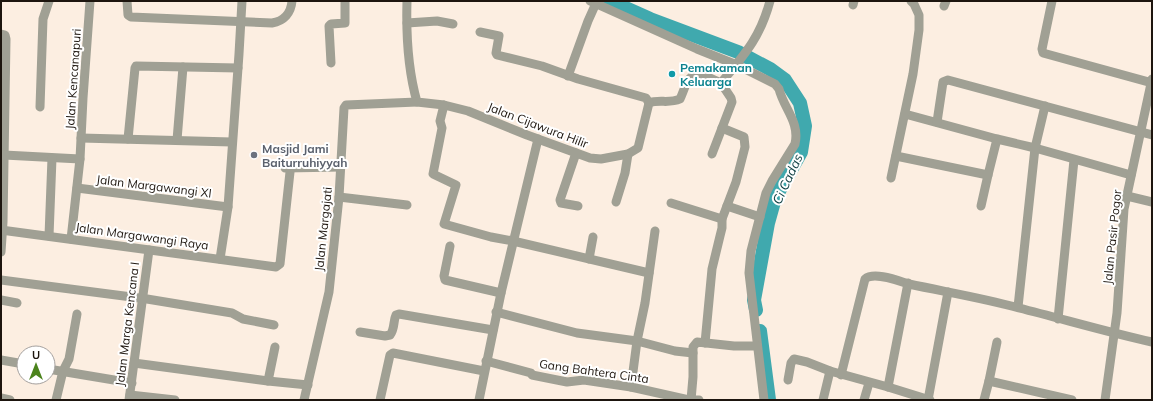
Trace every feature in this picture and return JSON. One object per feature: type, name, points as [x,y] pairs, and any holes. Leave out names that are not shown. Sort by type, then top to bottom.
[{"type":"street","points":[[40,107],[43,19],[49,1]]},
{"type":"street","name":"Jalan Kencanapuri","points":[[71,239],[80,159],[90,1]]},
{"type":"street","points":[[127,1],[126,11],[131,17],[275,23],[288,15],[291,9],[292,1]]},
{"type":"street","points":[[220,259],[228,207],[242,1]]},
{"type":"street","points":[[331,64],[329,26],[331,24],[345,23],[345,1]]},
{"type":"street","points":[[407,1],[411,76],[417,102]]},
{"type":"street","points":[[721,83],[748,51],[761,28],[770,1]]},
{"type":"street","points":[[891,178],[913,74],[919,30],[919,15],[912,1]]},
{"type":"street","points":[[1052,1],[1042,49],[1043,53],[1152,81]]},
{"type":"street","points":[[568,76],[594,2],[696,49],[738,63],[775,84],[779,89],[796,127],[797,138],[795,144],[766,192],[751,251],[748,273],[764,400]]},
{"type":"street","points":[[407,23],[437,21],[454,24]]},
{"type":"street","points":[[480,32],[499,36],[496,53],[497,55],[542,66],[568,76],[646,98],[649,103],[638,148],[628,154],[625,173],[616,202]]},
{"type":"street","points":[[1,252],[6,38],[3,34]]},
{"type":"street","points":[[128,139],[136,66],[238,68]]},
{"type":"street","points":[[177,140],[183,67]]},
{"type":"street","points":[[649,103],[655,101],[672,102],[680,99],[689,78],[695,75],[703,76],[721,83],[732,102],[712,154]]},
{"type":"street","points":[[937,122],[943,82],[946,80],[1152,135]]},
{"type":"street","name":"Jalan Pasir Pogor","points":[[1106,400],[1114,333],[1124,209],[1152,81]]},
{"type":"street","name":"Jalan Cijawura Hilir","points":[[417,102],[444,105],[468,111],[590,158],[601,159],[628,154]]},
{"type":"street","name":"Jalan Margajati","points":[[304,400],[329,292],[339,196],[344,106],[417,102]]},
{"type":"street","points":[[444,105],[440,120],[442,128],[433,174],[456,185],[444,224],[472,232],[649,273]]},
{"type":"street","points":[[1018,307],[1035,148],[1045,106]]},
{"type":"street","points":[[905,114],[1131,175]]},
{"type":"street","points":[[705,343],[710,278],[722,228],[722,219],[736,182],[745,147],[744,137],[722,128]]},
{"type":"street","points":[[81,138],[232,142]]},
{"type":"street","points":[[479,400],[496,312],[538,139]]},
{"type":"street","points":[[981,206],[997,139]]},
{"type":"street","points":[[576,153],[560,200],[561,203],[578,206]]},
{"type":"street","points":[[4,155],[80,159]]},
{"type":"street","points":[[896,156],[988,175]]},
{"type":"street","points":[[49,236],[52,158]]},
{"type":"street","points":[[1058,319],[1074,160]]},
{"type":"street","name":"Jalan Margawangi Raya","points":[[2,230],[276,267],[279,266],[287,170],[341,168]]},
{"type":"street","name":"Jalan Margawangi XI","points":[[77,188],[228,207]]},
{"type":"street","points":[[339,196],[407,205]]},
{"type":"street","points":[[1127,196],[1152,202]]},
{"type":"street","points":[[671,202],[722,219]]},
{"type":"street","points":[[727,206],[760,217]]},
{"type":"street","points":[[631,387],[655,230]]},
{"type":"street","points":[[588,259],[593,237]]},
{"type":"street","points":[[450,246],[444,278],[445,280],[501,293]]},
{"type":"street","name":"Jalan Marga Kencana I","points":[[130,397],[149,250]]},
{"type":"street","points":[[841,375],[866,279],[872,275],[1018,307],[1058,319],[1152,342]]},
{"type":"street","points":[[1,280],[232,313],[243,319],[274,325]]},
{"type":"street","points":[[888,387],[908,284]]},
{"type":"street","points":[[788,380],[791,363],[794,359],[807,362],[841,375],[888,387],[909,397],[929,400],[948,292]]},
{"type":"street","points":[[1,300],[17,303]]},
{"type":"street","points":[[496,312],[576,333],[637,341],[675,351],[694,353]]},
{"type":"street","points":[[56,400],[63,371],[69,359],[77,314]]},
{"type":"street","points":[[360,332],[385,336],[390,335],[393,330],[396,315],[399,314],[493,330]]},
{"type":"street","points":[[691,400],[694,353],[695,344],[697,342],[757,346]]},
{"type":"street","points":[[984,400],[997,342]]},
{"type":"street","points":[[268,381],[275,347]]},
{"type":"street","name":"Gang Bahtera Cinta","points":[[380,400],[390,355],[393,353],[531,373],[532,375],[557,381],[567,382],[581,380],[631,387],[691,400],[699,400]]},
{"type":"street","points":[[1,360],[16,363]]},
{"type":"street","points":[[134,362],[268,381],[308,385]]},
{"type":"street","points":[[56,370],[132,383]]},
{"type":"street","points":[[823,400],[830,371]]},
{"type":"street","points":[[989,381],[1072,400]]},
{"type":"street","points":[[864,400],[869,383]]},
{"type":"street","points":[[130,397],[175,400]]},
{"type":"street","points":[[1,398],[10,400]]},
{"type":"waterway","name":"Ci Cadas","points":[[610,1],[650,19],[738,52],[770,69],[785,80],[800,103],[805,126],[801,152],[775,198],[768,223],[754,300],[756,310]]},
{"type":"waterway","name":"Ci Cadas","points":[[760,331],[769,400]]},
{"type":"place","name":"Pemakaman Keluarga","points":[[672,74]]},
{"type":"place","name":"Masjid Jami Baiturruhiyyah","points":[[254,155]]}]
